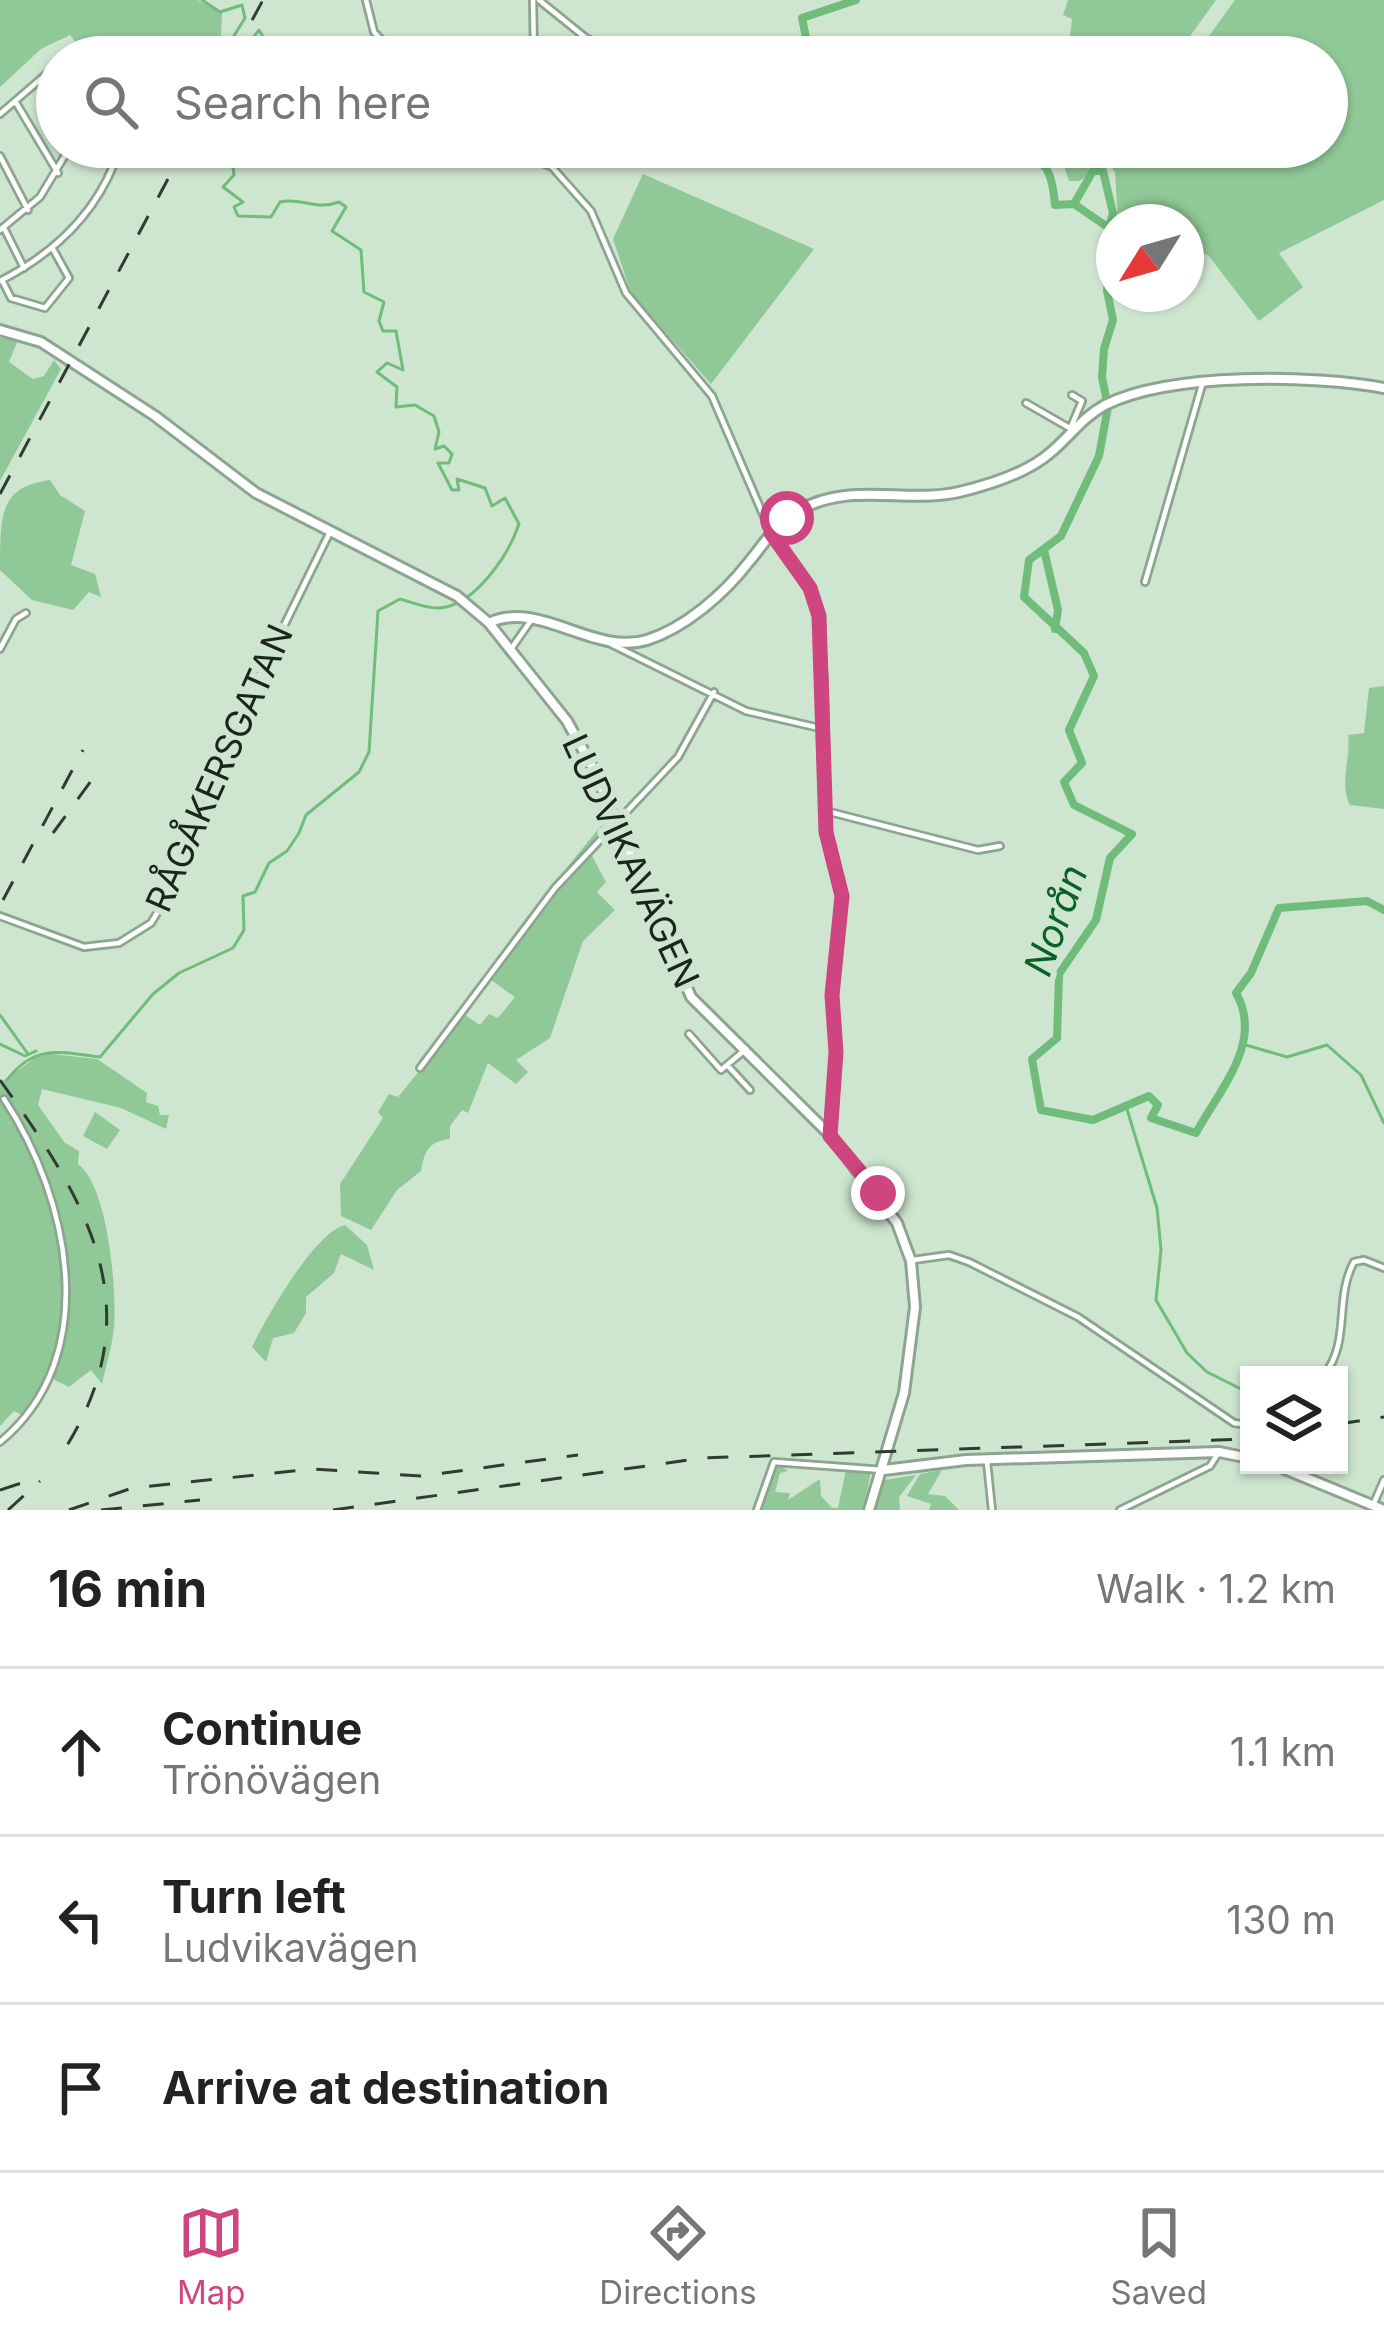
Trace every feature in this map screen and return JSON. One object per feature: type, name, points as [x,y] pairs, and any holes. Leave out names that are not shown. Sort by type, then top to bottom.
[{"type":"street","points":[[366,0],[378,36]]},
{"type":"street","points":[[535,36],[536,0]]},
{"type":"street","points":[[536,0],[583,36]]},
{"type":"street","points":[[0,114],[36,83]]},
{"type":"street","points":[[15,101],[36,136]]},
{"type":"street","points":[[0,155],[28,210]]},
{"type":"street","points":[[55,168],[58,173]]},
{"type":"street","points":[[24,268],[2,229],[28,210],[60,168]]},
{"type":"street","points":[[53,249],[69,278],[45,308],[11,298],[1,280],[53,249],[100,194],[113,168]]},
{"type":"street","points":[[548,168],[585,202],[602,229],[626,293],[708,389],[771,533],[816,602],[826,811],[842,920],[832,981],[836,1052],[830,1136]]},
{"type":"street","name":"LUDVIKAVÄGEN","points":[[0,330],[40,342],[155,416],[224,472],[460,598],[489,623],[567,721],[688,993],[830,1136],[878,1193],[910,1261],[915,1307],[904,1393],[869,1510]]},
{"type":"street","points":[[611,644],[647,640],[674,627],[720,594],[795,512],[829,498],[938,495],[975,487],[1034,465],[1072,429],[1120,400],[1202,385],[1319,377],[1384,388]]},
{"type":"street","points":[[1145,582],[1202,385]]},
{"type":"street","points":[[1072,394],[1082,401],[1072,429]]},
{"type":"street","points":[[1026,403],[1072,429]]},
{"type":"street","name":"RÅGÅKERSGATAN","points":[[0,916],[84,947],[118,943],[151,922],[168,895],[205,787],[330,532]]},
{"type":"street","points":[[0,649],[26,613]]},
{"type":"street","points":[[489,623],[532,619],[611,644],[746,710],[824,728]]},
{"type":"street","points":[[511,650],[532,619]]},
{"type":"street","points":[[420,1068],[524,926],[614,820],[633,811],[678,757],[714,692]]},
{"type":"street","points":[[826,811],[978,850],[1000,846]]},
{"type":"street","points":[[689,1034],[718,1068],[728,1066],[746,1049]]},
{"type":"street","points":[[728,1066],[750,1090]]},
{"type":"street","points":[[0,1442],[31,1415],[47,1386],[67,1302],[48,1195],[22,1128],[4,1100]]},
{"type":"street","points":[[910,1261],[949,1256],[970,1262],[1078,1317],[1240,1424]]},
{"type":"street","points":[[1328,1366],[1340,1340],[1341,1294],[1354,1262],[1364,1260],[1384,1268]]},
{"type":"street","points":[[757,1510],[774,1462],[884,1470],[987,1459],[1219,1452],[1240,1456]]},
{"type":"street","points":[[1120,1510],[1210,1466],[1219,1452]]},
{"type":"street","points":[[987,1459],[992,1510]]},
{"type":"street","points":[[1296,1474],[1378,1509],[1384,1480]]},
{"type":"green space","points":[[0,0],[198,0],[222,13],[221,36],[36,36],[36,54],[0,87]]},
{"type":"green space","points":[[1068,0],[1216,0],[1190,36],[1070,36],[1072,19],[1063,15]]},
{"type":"green space","points":[[1235,0],[1384,0],[1384,200],[1279,253],[1303,287],[1259,321],[1204,254],[1204,204],[1117,204],[1112,168],[1348,168],[1348,36],[1209,36]]},
{"type":"green space","points":[[1065,168],[1096,168],[1080,181],[1069,181]]},
{"type":"green space","points":[[643,174],[814,249],[711,384],[631,293],[613,239]]},
{"type":"green space","points":[[0,338],[18,340],[9,362],[33,379],[44,376],[54,360],[61,369],[0,481]]},
{"type":"green space","points":[[50,480],[60,495],[85,511],[71,565],[95,574],[101,597],[89,592],[73,610],[32,600],[0,570],[6,506],[21,489]]},
{"type":"green space","points":[[1384,686],[1384,809],[1350,805],[1345,789],[1348,735],[1364,733],[1369,688]]},
{"type":"green space","points":[[608,817],[612,830],[591,854],[606,882],[597,892],[615,910],[583,941],[550,1038],[516,1060],[528,1072],[516,1084],[488,1063],[468,1113],[462,1110],[450,1126],[450,1139],[429,1148],[421,1171],[397,1190],[371,1230],[341,1216],[340,1184],[383,1118],[378,1112],[389,1094],[398,1097],[465,1015],[480,1025],[489,1014],[498,1018],[515,997],[491,980],[563,886],[556,881]]},
{"type":"green space","points":[[42,1053],[97,1059],[147,1093],[146,1102],[158,1106],[160,1115],[169,1115],[166,1129],[121,1108],[42,1089],[38,1105],[65,1143],[79,1151],[78,1164],[97,1193],[112,1265],[114,1328],[102,1384],[91,1370],[69,1387],[51,1378],[28,1418],[14,1411],[0,1426],[0,1083]]},
{"type":"green space","points":[[95,1112],[120,1130],[107,1149],[83,1136]]},
{"type":"green space","points":[[345,1225],[367,1245],[374,1270],[341,1254],[334,1273],[306,1297],[306,1313],[294,1333],[273,1338],[266,1362],[252,1347],[268,1317],[319,1243]]},
{"type":"green space","points":[[778,1464],[788,1471],[780,1473],[775,1492],[790,1493],[788,1500],[820,1479],[821,1496],[832,1508],[838,1508],[846,1470],[871,1472],[863,1510],[760,1510],[771,1467]]},
{"type":"green space","points":[[942,1470],[928,1494],[945,1496],[959,1510],[929,1510],[931,1504],[907,1496],[920,1474]]},
{"type":"green space","points":[[916,1475],[899,1497],[900,1510],[872,1510],[885,1480]]},
{"type":"waterway","points":[[202,0],[220,12],[242,5],[245,18],[234,36]]},
{"type":"waterway","name":"Norån","points":[[806,36],[802,18],[856,0]]},
{"type":"waterway","points":[[254,36],[259,30],[263,36]]},
{"type":"waterway","points":[[7,1080],[27,1061],[49,1053],[100,1057],[153,994],[179,973],[233,948],[244,930],[243,896],[255,892],[269,863],[287,851],[306,815],[359,772],[369,752],[378,611],[400,599],[439,608],[465,598],[499,563],[519,524],[505,498],[492,506],[485,488],[457,479],[459,490],[452,490],[438,463],[449,463],[452,454],[444,446],[435,449],[439,432],[434,416],[415,405],[396,407],[397,387],[377,372],[387,363],[403,370],[396,331],[383,331],[379,321],[384,302],[364,292],[361,250],[332,231],[346,207],[339,202],[288,201],[280,202],[271,217],[238,216],[234,207],[243,202],[223,187],[234,175],[233,168]]},
{"type":"waterway","name":"Norån","points":[[1045,168],[1055,205],[1074,204],[1109,228],[1107,291],[1113,320],[1104,349],[1102,377],[1108,407],[1099,456],[1061,536],[1029,560],[1024,597],[1084,653],[1094,676],[1069,730],[1082,763],[1064,782],[1074,805],[1132,834],[1110,858],[1096,920],[1059,974],[1057,1038],[1032,1059],[1041,1110],[1093,1120],[1149,1096],[1158,1105],[1151,1118],[1196,1133],[1236,1065],[1245,1029],[1236,993],[1251,973],[1279,908],[1367,901],[1384,910]]},
{"type":"waterway","points":[[1074,204],[1093,171],[1103,171],[1111,204]]},
{"type":"waterway","name":"Norån","points":[[1044,550],[1058,610],[1055,629]]},
{"type":"waterway","points":[[0,1015],[28,1054]]},
{"type":"waterway","points":[[0,1044],[25,1056],[36,1051]]},
{"type":"waterway","points":[[1246,1045],[1287,1057],[1327,1045],[1361,1075],[1384,1123]]},
{"type":"waterway","points":[[1126,1106],[1157,1208],[1161,1250],[1156,1300],[1187,1353],[1207,1372],[1240,1388]]},
{"type":"railway","points":[[243,36],[263,0]]},
{"type":"railway","points":[[0,494],[174,168]]},
{"type":"railway","points":[[3,900],[83,750]]},
{"type":"railway","points":[[53,833],[99,770]]},
{"type":"railway","points":[[0,1080],[58,1167],[98,1254],[106,1300],[105,1346],[92,1395],[66,1447]]},
{"type":"railway","points":[[1348,1423],[1384,1417]]},
{"type":"railway","points":[[333,1510],[703,1458],[1240,1439]]},
{"type":"railway","points":[[69,1510],[132,1488],[312,1469],[421,1476],[578,1455]]},
{"type":"railway","points":[[0,1490],[40,1477]]},
{"type":"railway","points":[[8,1510],[40,1481]]},
{"type":"railway","points":[[101,1510],[200,1500]]},
{"type":"route","points":[[787,518],[771,533],[810,588],[819,616],[826,832],[842,896],[833,967],[836,1052],[830,1136],[878,1193]]}]
